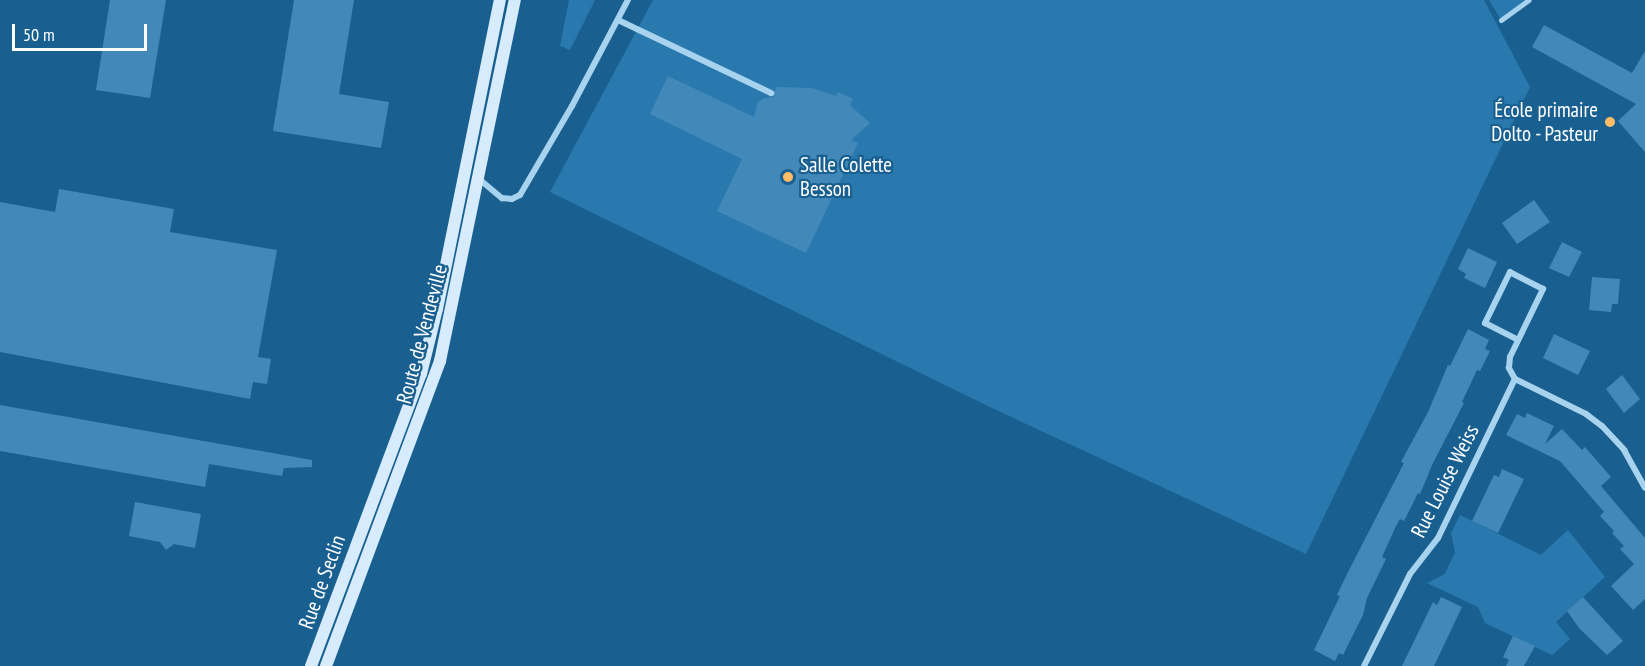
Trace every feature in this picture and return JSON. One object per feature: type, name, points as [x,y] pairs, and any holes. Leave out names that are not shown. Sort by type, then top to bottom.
[{"type":"main road","name":"Route de Vendeville","points":[[369,511],[416,390],[428,346],[500,0]]},
{"type":"main road","name":"Route de Vendeville","points":[[326,666],[440,361],[515,0]]},
{"type":"main road","name":"Rue de Seclin","points":[[311,666],[369,511]]},
{"type":"street","points":[[479,179],[502,198],[512,199],[520,195],[628,0]]},
{"type":"street","points":[[1501,20],[1529,0]]},
{"type":"street","points":[[618,20],[771,93]]},
{"type":"street","points":[[1517,339],[1485,323],[1510,272],[1543,288],[1517,339],[1509,362],[1515,379],[1586,414],[1602,426],[1624,450],[1645,488]]},
{"type":"street","name":"Rue Louise Weiss","points":[[1365,666],[1410,574],[1438,538],[1515,379]]},
{"type":"shaded area","points":[[569,0],[595,0],[570,50],[560,46]]},
{"type":"shaded area","points":[[653,0],[1484,0],[1530,87],[1306,554],[992,408],[550,192]]},
{"type":"shaded area","points":[[1489,0],[1529,0],[1501,20]]},
{"type":"shaded area","points":[[1460,515],[1541,555],[1568,530],[1605,577],[1556,622],[1570,639],[1552,655],[1485,623],[1478,607],[1427,583],[1445,574],[1455,552],[1451,533]]},
{"type":"building","points":[[110,0],[166,0],[150,98],[96,90]]},
{"type":"building","points":[[294,0],[354,0],[339,94],[389,102],[381,148],[273,131]]},
{"type":"building","points":[[1544,25],[1632,73],[1645,51],[1645,152],[1618,121],[1636,104],[1532,47]]},
{"type":"building","name":"Salle Colette Besson","points":[[668,76],[754,117],[758,102],[764,98],[774,97],[776,87],[811,88],[836,96],[838,92],[853,99],[850,105],[870,123],[851,140],[858,143],[806,253],[717,211],[742,159],[650,114]]},
{"type":"building","points":[[59,189],[174,209],[170,232],[277,250],[258,357],[271,359],[267,384],[253,382],[250,399],[0,352],[0,202],[55,212]]},
{"type":"building","points":[[1534,200],[1550,222],[1517,244],[1502,223]]},
{"type":"building","points":[[1562,242],[1582,252],[1569,277],[1549,268]]},
{"type":"building","points":[[1468,248],[1497,262],[1485,288],[1464,278],[1466,274],[1458,269]]},
{"type":"building","points":[[1592,277],[1620,279],[1618,304],[1612,304],[1611,312],[1589,310]]},
{"type":"building","points":[[1468,329],[1489,340],[1485,349],[1490,351],[1480,371],[1477,370],[1462,402],[1464,403],[1420,494],[1418,493],[1404,521],[1400,519],[1396,526],[1382,557],[1386,559],[1367,598],[1363,615],[1343,655],[1339,653],[1335,661],[1314,650],[1340,596],[1337,595],[1346,576],[1404,463],[1401,462],[1428,412],[1448,365],[1450,366]]},
{"type":"building","points":[[1554,334],[1590,351],[1578,375],[1543,358]]},
{"type":"building","points":[[1622,375],[1640,399],[1624,413],[1606,389]]},
{"type":"building","points":[[0,405],[312,460],[312,467],[284,468],[282,476],[209,464],[205,487],[0,451]]},
{"type":"building","points":[[1527,413],[1554,426],[1545,444],[1562,429],[1582,450],[1585,447],[1611,477],[1601,486],[1645,538],[1645,599],[1633,610],[1611,586],[1634,564],[1620,549],[1624,546],[1612,533],[1614,531],[1600,516],[1604,512],[1560,461],[1506,435],[1517,414],[1525,418]]},
{"type":"building","points":[[1502,469],[1524,479],[1498,533],[1472,521],[1494,475],[1499,477]]},
{"type":"building","points":[[135,502],[201,514],[195,548],[174,544],[166,550],[160,542],[129,536]]},
{"type":"building","points":[[1441,597],[1462,607],[1434,666],[1402,666],[1433,602],[1437,605]]},
{"type":"building","points":[[1583,597],[1623,641],[1607,655],[1579,628],[1567,611]]},
{"type":"building","points":[[1513,636],[1535,646],[1524,666],[1506,666],[1509,660],[1503,657]]},
{"type":"place","name":"École primaire Dolto - Pasteur","points":[[1610,122]]},
{"type":"place","name":"Salle Colette Besson","points":[[788,177]]}]
